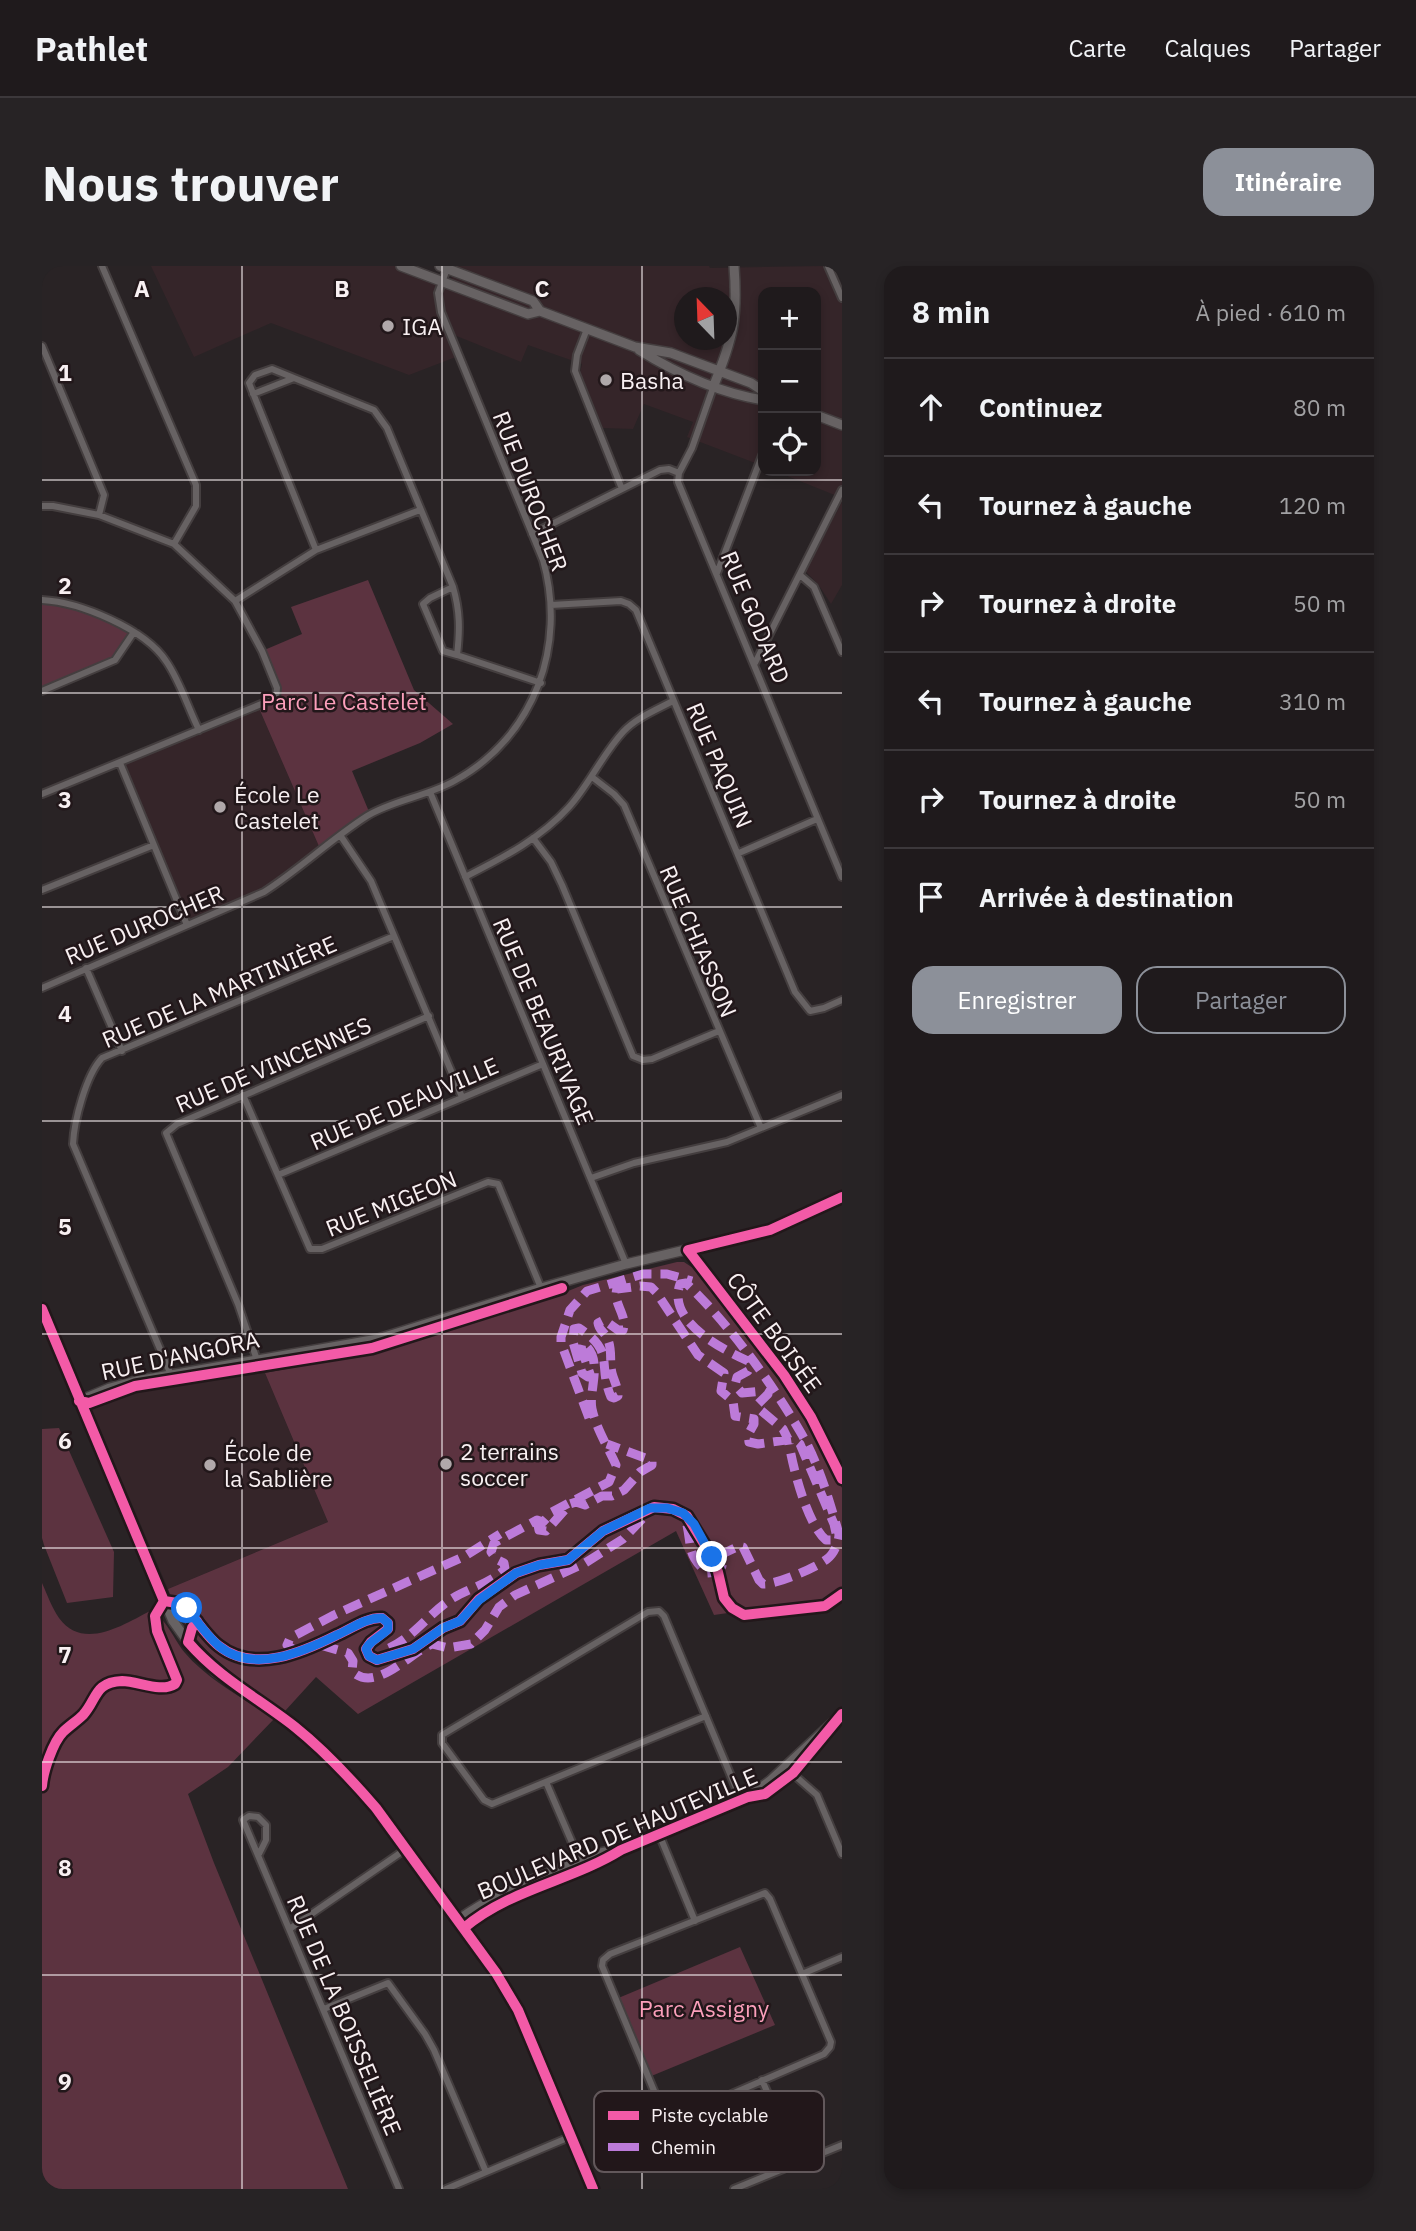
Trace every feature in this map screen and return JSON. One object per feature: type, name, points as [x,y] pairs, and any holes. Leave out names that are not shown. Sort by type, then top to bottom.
[{"type":"street","points":[[102,266],[196,485],[196,506],[174,544]]},
{"type":"street","points":[[401,266],[528,314],[540,312],[587,329],[635,347],[666,366],[758,399]]},
{"type":"street","points":[[532,534],[660,470],[679,472],[692,448],[730,341],[736,317],[734,266]]},
{"type":"street","points":[[828,266],[842,298]]},
{"type":"street","points":[[443,267],[533,301],[540,312]]},
{"type":"street","name":"RUE DUROCHER","points":[[42,988],[264,892],[369,814],[456,780],[490,758],[527,710],[541,683],[548,654],[551,604],[548,580],[532,534],[441,312],[438,296],[443,267]]},
{"type":"street","points":[[587,329],[578,355],[576,371],[622,489]]},
{"type":"street","points":[[42,346],[104,495],[99,515]]},
{"type":"street","points":[[635,347],[671,353],[758,388]]},
{"type":"street","points":[[316,550],[253,394],[250,383],[255,375],[264,371],[272,369],[374,410],[387,428],[453,587],[459,608],[457,655]]},
{"type":"street","points":[[253,394],[294,379]]},
{"type":"street","points":[[821,417],[842,425]]},
{"type":"street","points":[[717,573],[758,466]]},
{"type":"street","name":"RUE GODARD","points":[[679,472],[678,482],[842,877]]},
{"type":"street","points":[[755,663],[842,490]]},
{"type":"street","points":[[42,506],[99,515],[174,544],[235,601],[262,651],[277,688],[276,698],[42,794]]},
{"type":"street","points":[[235,601],[316,550],[420,510]]},
{"type":"street","points":[[800,575],[814,587],[842,652]]},
{"type":"street","points":[[453,587],[424,604],[443,651],[541,683]]},
{"type":"street","points":[[42,600],[91,612],[149,642],[167,663],[199,730]]},
{"type":"street","name":"RUE PAQUIN","points":[[551,604],[621,601],[636,610],[795,992],[810,1011],[842,1000]]},
{"type":"street","points":[[42,691],[115,660],[134,632]]},
{"type":"street","points":[[465,877],[516,851],[533,838],[568,808],[622,733],[637,720],[673,701]]},
{"type":"street","points":[[120,763],[187,925]]},
{"type":"street","name":"RUE CHIASSON","points":[[592,777],[614,794],[624,806],[761,1128]]},
{"type":"street","name":"RUE DE BEAURIVAGE","points":[[429,792],[625,1264]]},
{"type":"street","points":[[739,853],[817,819]]},
{"type":"street","points":[[340,835],[371,881],[462,1097]]},
{"type":"street","points":[[533,838],[551,862],[562,885],[633,1056],[643,1060],[652,1059],[719,1031]]},
{"type":"street","points":[[42,890],[153,845]]},
{"type":"street","name":"RUE DE LA MARTINIÈRE","points":[[171,1375],[73,1144],[74,1127],[94,1066],[102,1058],[394,936]]},
{"type":"street","points":[[86,968],[122,1051]]},
{"type":"street","name":"RUE DE VINCENNES","points":[[257,1360],[238,1304],[166,1133],[177,1124],[429,1016]]},
{"type":"street","name":"RUE DE DEAUVILLE","points":[[278,1175],[543,1064]]},
{"type":"street","name":"RUE MIGEON","points":[[243,1095],[310,1250],[322,1250],[488,1182],[498,1184],[541,1288]]},
{"type":"street","points":[[591,1178],[634,1163],[727,1142],[842,1095]]},
{"type":"street","name":"RUE D'ANGORA","points":[[79,1401],[110,1388],[171,1375],[378,1339],[625,1264],[770,1230],[842,1197]]},
{"type":"street","name":"CÔTE BOISÉE","points":[[688,1250],[784,1375],[811,1417],[842,1479]]},
{"type":"street","points":[[42,1309],[173,1621],[215,1671],[294,1727],[330,1758],[376,1808],[496,1973],[518,2010],[593,2189]]},
{"type":"street","points":[[706,1716],[492,1804],[484,1800],[442,1742],[442,1735],[648,1612],[659,1611],[664,1616],[744,1799]]},
{"type":"street","name":"BOULEVARD DE HAUTEVILLE","points":[[461,1924],[604,1851],[621,1850],[744,1799],[765,1794],[818,1744],[842,1714]]},
{"type":"street","points":[[789,1770],[817,1795],[842,1854]]},
{"type":"street","points":[[546,1782],[581,1864]]},
{"type":"street","name":"RUE DE LA BOISSELIÈRE","points":[[259,1854],[266,1840],[266,1825],[258,1817],[249,1816],[243,1820],[291,1928],[399,2189]]},
{"type":"street","points":[[659,1834],[695,1921]]},
{"type":"street","points":[[291,1928],[406,1849]]},
{"type":"street","points":[[654,2091],[602,1966],[603,1960],[610,1954],[765,1893],[770,1899],[831,2042],[824,2054],[737,2091]]},
{"type":"street","points":[[802,1974],[842,1957]]},
{"type":"street","points":[[324,2009],[388,1983],[434,2050],[486,2172]]},
{"type":"street","points":[[762,2080],[767,2091]]},
{"type":"street","points":[[446,2189],[572,2136]]},
{"type":"street","points":[[824,2152],[842,2145]]},
{"type":"street","points":[[734,2189],[775,2172]]},
{"type":"shaded area","points":[[151,266],[397,266],[449,285],[456,266],[824,266],[842,299],[842,498],[787,476],[821,476],[821,287],[758,287],[758,464],[687,437],[693,422],[644,404],[633,429],[603,428],[580,373],[582,364],[528,345],[521,362],[454,335],[461,355],[409,375],[271,323],[194,357]]},
{"type":"shaded area","points":[[842,502],[842,585],[831,604],[818,584],[805,571]]},
{"type":"shaded area","name":"École Le Castelet","points":[[258,706],[321,851],[264,892],[187,925],[120,763]]},
{"type":"shaded area","name":"École de la Sablière","points":[[265,1373],[328,1522],[168,1589],[91,1408],[134,1391]]},
{"type":"green space","name":"Parc Le Castelet","points":[[368,580],[414,690],[453,724],[420,743],[352,771],[370,814],[321,851],[258,706],[276,698],[277,689],[262,651],[302,634],[291,607]]},
{"type":"green space","points":[[42,603],[90,613],[132,633],[115,660],[42,691]]},
{"type":"green space","points":[[684,1262],[693,1268],[787,1384],[808,1416],[842,1488],[842,1591],[827,1602],[714,1615],[676,1531],[358,1714],[316,1677],[285,1711],[232,1673],[201,1645],[177,1610],[168,1589],[328,1522],[265,1373],[394,1348],[546,1300],[583,1285]]},
{"type":"green space","points":[[59,1428],[114,1552],[113,1597],[67,1603],[44,1545],[42,1429]]},
{"type":"green space","points":[[42,1583],[59,1618],[69,1628],[80,1633],[103,1632],[150,1611],[156,1614],[194,1663],[274,1719],[228,1767],[188,1794],[348,2189],[42,2189]]},
{"type":"green space","name":"Parc Assigny","points":[[740,1947],[775,2025],[649,2077],[616,1999]]},
{"type":"marked path","points":[[589,1418],[561,1343],[570,1310],[587,1291],[643,1274],[667,1274],[692,1281]]},
{"type":"marked path","points":[[687,1525],[693,1556],[707,1573],[718,1572],[722,1566],[720,1555],[739,1546],[743,1547],[763,1584],[806,1571],[830,1557],[839,1534],[813,1457],[789,1414],[763,1374],[718,1317],[686,1283],[680,1284],[678,1297],[681,1310],[688,1321],[711,1341],[748,1361],[748,1371],[737,1377],[735,1385],[742,1393],[763,1391],[768,1394],[758,1404],[758,1408],[783,1429],[788,1439]]},
{"type":"marked path","points":[[389,1648],[406,1638],[453,1598],[487,1582],[505,1569],[504,1563],[496,1559],[491,1552],[494,1543],[537,1520],[543,1522],[552,1512],[609,1482],[616,1465],[592,1409],[593,1357],[582,1343],[590,1374],[588,1377],[582,1373],[573,1342],[574,1329],[579,1328],[598,1344],[604,1359],[611,1397],[618,1396],[611,1369],[609,1342],[598,1323],[604,1320],[618,1330],[623,1330],[617,1289],[640,1286],[651,1287],[656,1292],[698,1355],[724,1373],[721,1391],[733,1401],[735,1416],[754,1419],[748,1435],[749,1442],[758,1444],[794,1439],[800,1444],[834,1524],[836,1533],[833,1540],[826,1540],[819,1532],[807,1509],[797,1481],[789,1444]]},
{"type":"marked path","points":[[537,1520],[539,1530],[546,1531],[570,1504],[576,1502],[585,1505],[602,1496],[612,1496],[624,1490],[640,1472],[652,1465],[652,1461],[648,1459],[607,1444]]},
{"type":"marked path","points":[[320,1645],[348,1653],[353,1661],[352,1671],[361,1677],[371,1678],[392,1670],[432,1644],[448,1648],[471,1644],[485,1630],[499,1607],[515,1595],[585,1563],[623,1539],[643,1518]]},
{"type":"marked path","points":[[297,1652],[287,1645],[290,1638],[334,1615],[465,1556],[500,1534]]},
{"type":"cycle path","points":[[842,1197],[770,1230],[688,1250],[784,1375],[811,1417],[842,1479]]},
{"type":"cycle path","points":[[79,1401],[89,1403],[135,1386],[372,1348],[562,1288]]},
{"type":"cycle path","points":[[42,1309],[164,1601]]},
{"type":"cycle path","points":[[164,1601],[184,1604],[219,1646],[247,1658],[263,1659],[294,1653],[324,1642],[365,1621],[382,1618],[388,1623],[388,1629],[366,1649],[369,1656],[377,1660],[413,1649],[443,1628],[460,1621],[479,1599],[516,1573],[539,1565],[568,1560],[603,1531],[654,1507],[673,1509],[687,1516],[712,1557],[724,1598],[732,1608],[744,1615],[825,1606],[842,1594]]},
{"type":"cycle path","points":[[42,1786],[49,1758],[59,1737],[83,1715],[101,1688],[122,1681],[156,1687],[175,1684],[177,1680],[157,1631],[155,1616],[164,1601]]},
{"type":"cycle path","points":[[197,1621],[188,1642],[226,1677],[306,1736],[347,1776],[376,1808],[496,1973],[518,2010],[593,2189]]},
{"type":"cycle path","points":[[464,1928],[521,1894],[748,1797],[765,1794],[793,1773],[842,1714]]},
{"type":"place","name":"IGA","points":[[388,326]]},
{"type":"place","name":"Basha","points":[[606,380]]},
{"type":"place","name":"École Le Castelet","points":[[220,807]]},
{"type":"place","name":"2 terrains soccer","points":[[446,1464]]},
{"type":"place","name":"École de la Sablière","points":[[210,1465]]},
{"type":"route","points":[[187,1608],[219,1646],[231,1654],[259,1660],[274,1659],[297,1652],[361,1623],[382,1618],[388,1623],[388,1629],[366,1649],[369,1656],[377,1660],[403,1654],[443,1628],[460,1621],[485,1594],[516,1573],[539,1565],[568,1560],[603,1531],[650,1508],[667,1508],[687,1516],[712,1557]]}]
